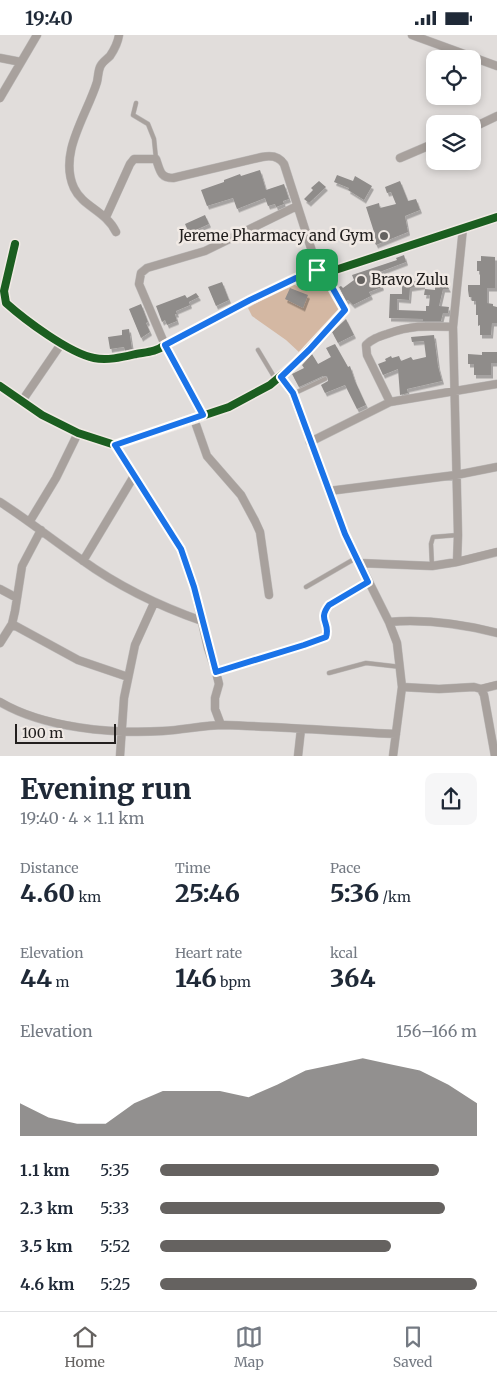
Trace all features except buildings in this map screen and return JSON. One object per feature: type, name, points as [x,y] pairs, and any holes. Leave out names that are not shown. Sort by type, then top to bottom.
[{"type":"street","points":[[0,98],[37,35]]},
{"type":"street","points":[[116,232],[112,223],[81,198],[74,188],[69,171],[69,161],[75,135],[97,81],[99,67],[113,50],[119,35]]},
{"type":"street","points":[[412,35],[497,66]]},
{"type":"street","points":[[0,58],[21,62]]},
{"type":"street","points":[[481,124],[497,116]]},
{"type":"street","points":[[400,157],[426,147]]},
{"type":"street","points":[[0,386],[42,415],[78,433],[115,445],[229,407],[279,378],[309,350],[345,310],[328,280],[318,273],[281,159],[262,157],[166,178],[161,174],[156,159],[134,159],[106,217]]},
{"type":"street","points":[[203,415],[165,345],[139,284],[141,273],[148,268],[204,251],[297,206]]},
{"type":"street","points":[[15,244],[4,291],[6,303],[61,344],[74,351],[95,359],[117,358],[158,350],[250,300],[296,278],[391,253],[497,217]]},
{"type":"street","points":[[457,562],[453,327],[462,228]]},
{"type":"street","points":[[390,402],[367,355],[366,345],[372,340],[405,327],[453,327]]},
{"type":"street","points":[[22,401],[61,344]]},
{"type":"street","points":[[279,378],[293,393],[345,534],[389,622],[397,643],[402,687],[393,756]]},
{"type":"street","points":[[310,442],[390,402],[497,384]]},
{"type":"street","points":[[194,419],[207,456],[241,495],[260,532],[269,595]]},
{"type":"street","points":[[30,521],[56,479],[78,433]]},
{"type":"street","points":[[115,445],[181,549],[194,587],[219,684],[215,698],[215,709],[221,725]]},
{"type":"street","points":[[328,491],[456,475],[497,467]]},
{"type":"street","points":[[83,561],[134,476]]},
{"type":"street","points":[[0,502],[30,521],[83,561],[154,603],[202,621]]},
{"type":"street","points":[[0,643],[12,624],[22,566],[41,530]]},
{"type":"street","points":[[358,560],[432,566],[497,553]]},
{"type":"street","points":[[0,589],[17,598]]},
{"type":"street","points":[[120,756],[124,698],[135,645],[154,603]]},
{"type":"street","points":[[389,622],[407,620],[447,623],[497,633]]},
{"type":"street","points":[[12,624],[78,660],[128,677]]},
{"type":"street","points":[[216,672],[312,643],[326,637],[327,630]]},
{"type":"street","points":[[402,687],[439,689],[474,687],[481,689],[497,685]]},
{"type":"street","points":[[481,689],[484,695],[495,754],[486,756]]},
{"type":"street","points":[[0,702],[30,717],[57,724],[121,731],[166,731],[221,725],[396,734]]},
{"type":"street","points":[[298,756],[301,729]]},
{"type":"lane","points":[[136,103],[133,115],[148,123],[154,139],[156,159]]},
{"type":"lane","points":[[258,349],[279,378]]},
{"type":"lane","points":[[293,393],[325,379]]},
{"type":"lane","points":[[432,566],[431,544],[434,537],[458,535]]},
{"type":"lane","points":[[306,587],[358,560]]},
{"type":"lane","points":[[327,630],[323,616],[329,605],[368,582]]},
{"type":"lane","points":[[329,673],[366,663],[401,667]]},
{"type":"shaded area","points":[[304,281],[331,288],[343,310],[308,348],[300,353],[286,340],[252,316],[248,308],[291,284],[301,287]]},
{"type":"cycle path","points":[[0,386],[42,415],[78,433],[115,445],[229,407],[270,385],[296,363],[345,310],[328,280],[320,275],[497,217]]},
{"type":"cycle path","points":[[15,244],[4,291],[6,303],[60,343],[84,355],[99,359],[110,359],[158,349],[250,300],[317,270]]},
{"type":"place","name":"Jereme Pharmacy and Gym","points":[[384,236]]},
{"type":"place","name":"Bravo Zulu","points":[[361,280]]},
{"type":"route","points":[[317,270],[320,275],[328,280],[345,310],[309,350],[281,377],[293,393],[345,534],[368,582],[326,608],[323,616],[328,633],[326,637],[216,672],[208,648],[194,587],[181,549],[115,445],[203,415],[165,345],[250,300],[317,270]]}]
